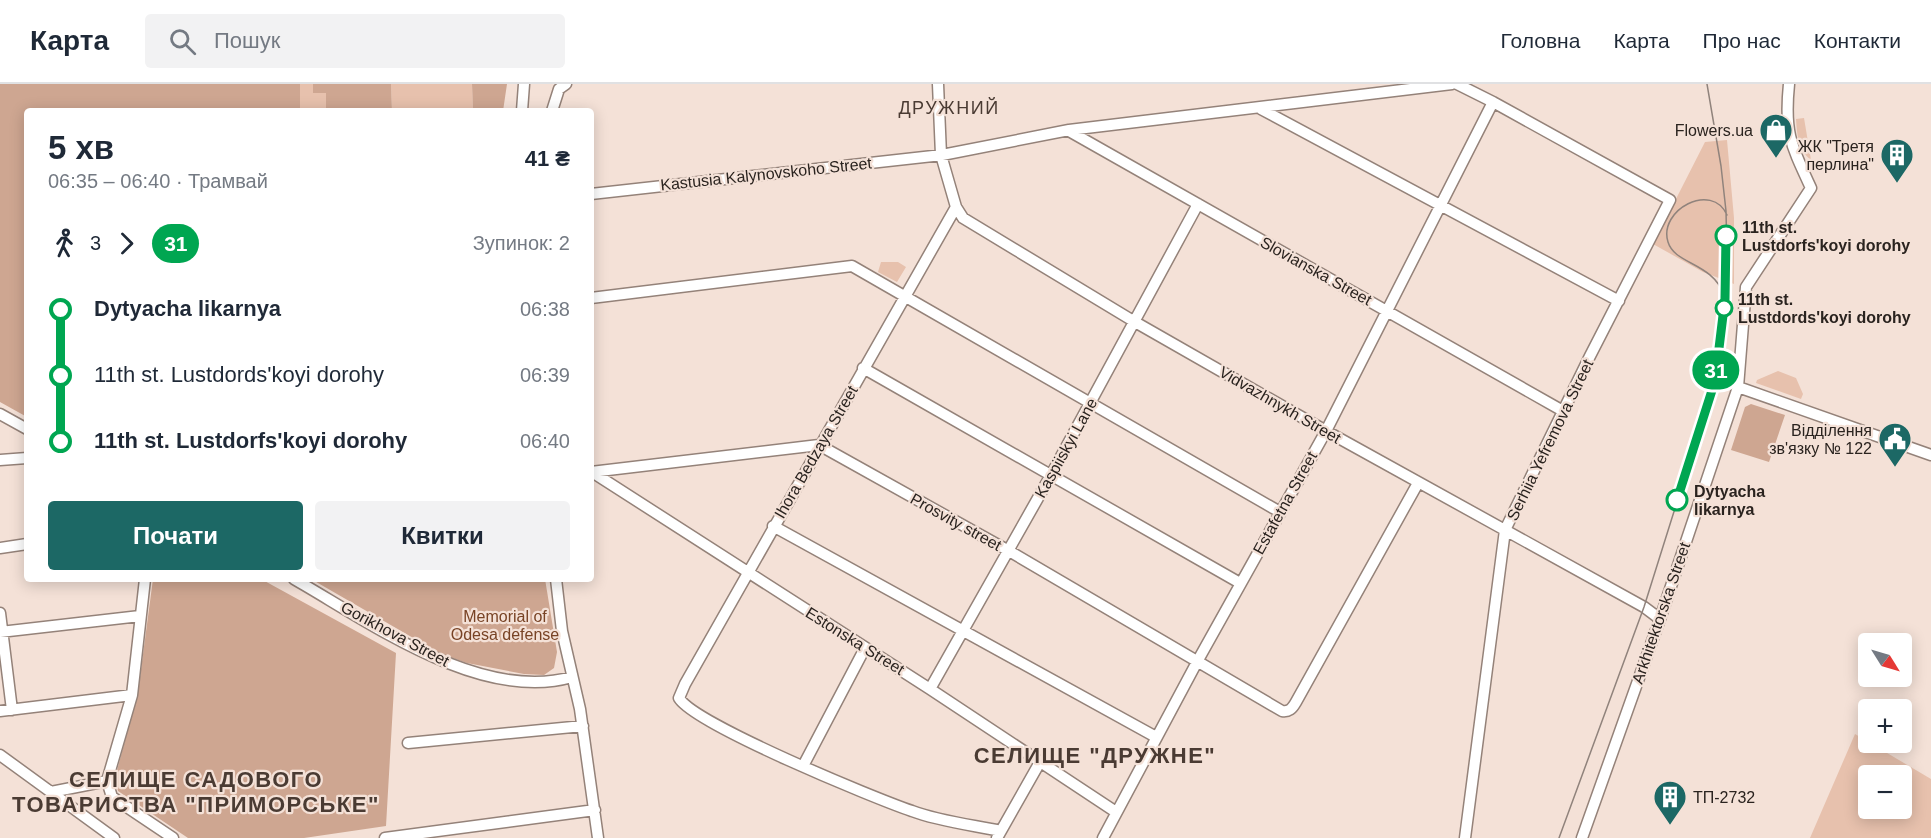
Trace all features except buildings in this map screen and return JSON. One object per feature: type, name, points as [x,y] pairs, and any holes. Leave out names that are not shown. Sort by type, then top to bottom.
[{"type":"street","points":[[522,108],[524,84]]},
{"type":"street","points":[[553,108],[559,89],[567,84]]},
{"type":"street","name":"Vidvazhnykh Street","points":[[938,84],[941,155],[956,207],[963,218],[1326,431],[1644,607],[1660,619]]},
{"type":"street","name":"Kastusia Kalynovskoho Street","points":[[594,194],[941,155],[1069,130],[1452,84]]},
{"type":"street","points":[[1457,84],[1493,102]]},
{"type":"street","name":"Arkhitektorska Street","points":[[1582,838],[1660,619],[1738,387],[1746,287],[1811,188],[1793,151],[1788,132],[1786,113],[1789,84]]},
{"type":"street","name":"Serhiia Yefremova Street","points":[[1465,838],[1505,530],[1670,201],[1493,102]]},
{"type":"street","name":"Estafetna Street","points":[[1103,838],[1240,583],[1326,431],[1493,102]]},
{"type":"street","points":[[1261,108],[1618,301]]},
{"type":"street","name":"Slovianska Street","points":[[1069,130],[1563,411]]},
{"type":"street","name":"Kaspiiskyi Lane","points":[[930,689],[1091,403],[1198,204]]},
{"type":"street","name":"Ihora Bedzaya Street","points":[[803,766],[729,731],[688,708],[679,698],[773,526],[904,294],[956,207]]},
{"type":"street","points":[[594,298],[852,266],[1280,512]]},
{"type":"street","points":[[863,368],[1240,583]]},
{"type":"street","points":[[1738,387],[1931,455]]},
{"type":"street","points":[[0,414],[24,427]]},
{"type":"street","points":[[594,472],[819,446]]},
{"type":"street","name":"Prosvity street","points":[[819,446],[1009,551],[1282,711],[1291,709],[1418,483]]},
{"type":"street","points":[[0,460],[24,458]]},
{"type":"street","name":"Estonska Street","points":[[594,474],[930,689],[1116,812]]},
{"type":"street","points":[[773,526],[1156,737]]},
{"type":"street","points":[[0,548],[24,544]]},
{"type":"street","points":[[145,582],[132,695],[107,782],[112,797],[173,838]]},
{"type":"street","name":"Gorikhova Street","points":[[299,582],[421,652],[450,664],[505,680],[528,683],[556,681],[572,677]]},
{"type":"street","points":[[556,582],[562,631],[583,726],[598,838]]},
{"type":"street","points":[[0,613],[12,710]]},
{"type":"street","points":[[1,631],[140,616]]},
{"type":"street","points":[[865,648],[803,766],[914,812],[999,834],[1040,762]]},
{"type":"street","points":[[0,711],[132,695]]},
{"type":"street","points":[[408,743],[583,726]]},
{"type":"street","points":[[0,755],[114,838]]},
{"type":"street","points":[[51,792],[107,782]]},
{"type":"street","points":[[385,838],[595,810]]},
{"type":"shaded area","points":[[300,84],[313,84],[313,92],[326,93],[326,108],[300,108]]},
{"type":"shaded area","points":[[391,84],[472,84],[473,108],[392,108]]},
{"type":"shaded area","points":[[1804,118],[1811,160],[1803,151],[1798,136],[1796,119]]},
{"type":"shaded area","points":[[1727,140],[1734,218],[1734,284],[1703,272],[1653,244],[1705,142]]},
{"type":"shaded area","points":[[881,262],[898,262],[906,267],[897,282],[878,272]]},
{"type":"shaded area","points":[[1778,371],[1796,378],[1803,394],[1801,399],[1756,383],[1757,380]]},
{"type":"shaded area","points":[[1855,734],[1858,736],[1858,753],[1887,753],[1907,765],[1858,765],[1858,819],[1912,819],[1912,768],[1931,779],[1931,838],[1810,838]]},
{"type":"green space","points":[[0,84],[300,84],[300,108],[24,108],[24,415],[0,402]]},
{"type":"green space","points":[[313,84],[391,84],[392,108],[326,108],[326,93],[313,93]]},
{"type":"green space","points":[[472,84],[507,84],[503,108],[473,108]]},
{"type":"green space","points":[[1751,404],[1785,415],[1769,462],[1731,450],[1745,407]]},
{"type":"green space","points":[[153,582],[266,582],[396,653],[386,826],[304,838],[188,838],[118,791],[115,778],[138,692]]},
{"type":"green space","name":"Memorial of Odesa defense","points":[[316,582],[545,582],[557,652],[554,668],[544,675],[524,674],[467,663],[441,654]]},
{"type":"tram line","points":[[1559,838],[1644,607],[1715,381],[1725,299],[1726,211],[1707,84]]},
{"type":"tram line","points":[[1724,295],[1711,276],[1672,250],[1668,242],[1667,230],[1678,210],[1699,200],[1710,200],[1720,205],[1727,215]]},
{"type":"tram line","name":"31","points":[[1677,500],[1715,381],[1725,299],[1726,236]]},
{"type":"place","name":"Flowers.ua","points":[[1776,159]]},
{"type":"place","name":"ЖК \"Третя перлина\"","points":[[1897,184]]},
{"type":"place","name":"11th st. Lustdorfs'koyi dorohy","points":[[1726,236]]},
{"type":"place","name":"11th st. Lustdords'koyi dorohy","points":[[1724,308]]},
{"type":"place","name":"Відділення зв'язку № 122","points":[[1895,468]]},
{"type":"place","name":"Dytyacha likarnya","points":[[1677,500]]},
{"type":"place","name":"ТП-2732","points":[[1670,826]]},
{"type":"district","name":"ДРУЖНИЙ","points":[[949,108]]},
{"type":"district","name":"СЕЛИЩЕ \"ДРУЖНЕ\"","points":[[1095,755]]},
{"type":"district","name":"СЕЛИЩЕ САДОВОГО ТОВАРИСТВА \"ПРИМОРСЬКЕ\"","points":[[196,792]]}]
